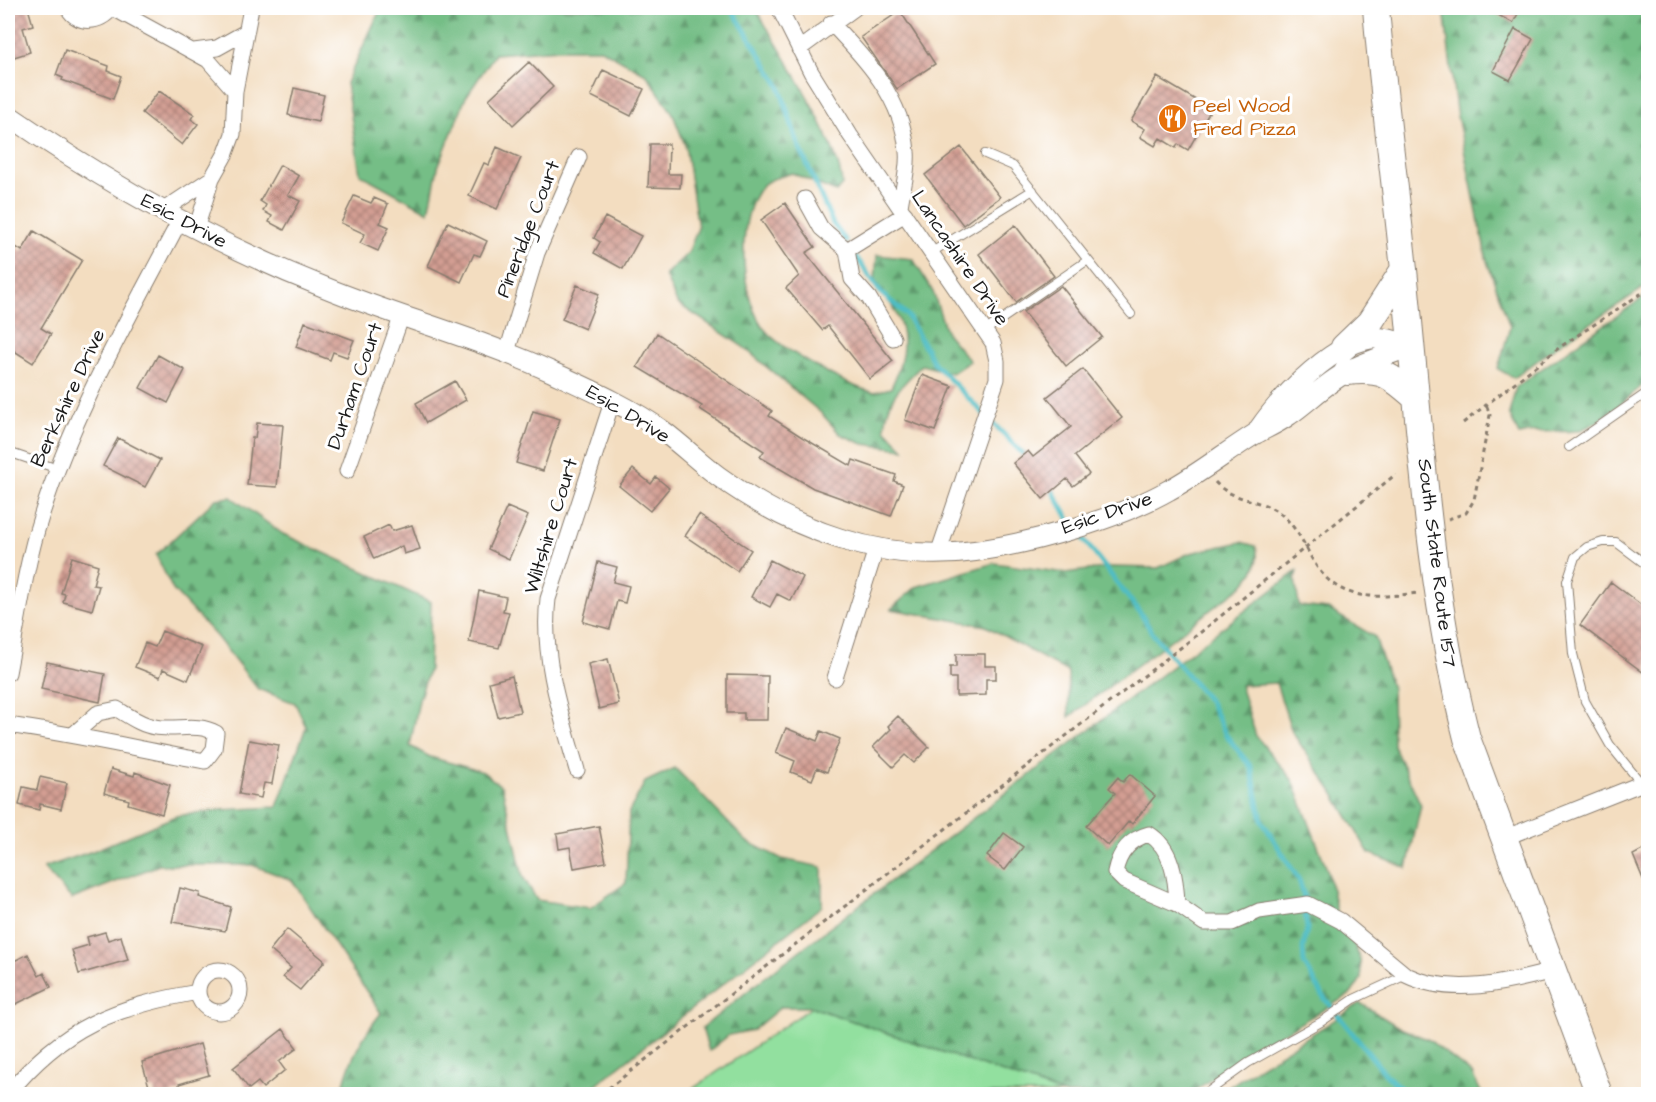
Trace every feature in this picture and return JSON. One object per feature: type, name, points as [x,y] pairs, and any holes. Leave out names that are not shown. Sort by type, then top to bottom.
[{"type":"main road","name":"South State Route 157","points":[[1376,8],[1416,398],[1438,590],[1452,678],[1465,728],[1599,1095]]},
{"type":"main road","points":[[1404,269],[1345,360],[1380,371],[1397,381],[1416,398]]},
{"type":"street","points":[[68,8],[77,18],[85,21],[101,18],[112,8],[208,60],[235,91]]},
{"type":"street","name":"Berkshire Drive","points":[[8,673],[36,535],[58,469],[127,320],[188,224],[226,153],[233,134],[235,91],[244,33],[251,8]]},
{"type":"street","name":"Lancashire Drive","points":[[779,8],[799,49],[850,135],[993,343],[997,361],[997,379],[938,554]]},
{"type":"street","points":[[799,49],[831,23],[855,8]]},
{"type":"street","points":[[831,23],[860,53],[883,82],[901,125],[908,153],[902,210],[847,250]]},
{"type":"street","points":[[194,51],[217,48],[244,33]]},
{"type":"street","name":"Esic Drive","points":[[8,116],[71,159],[162,211],[251,257],[305,280],[507,352],[612,402],[663,431],[721,478],[765,506],[815,529],[854,544],[876,549],[938,554],[1011,544],[1115,514],[1167,492],[1288,416],[1345,360],[1411,346]]},
{"type":"street","name":"Pineridge Court","points":[[507,352],[537,253],[579,157]]},
{"type":"street","points":[[162,211],[212,178]]},
{"type":"street","points":[[805,199],[820,228],[847,250],[852,279],[869,298],[893,338]]},
{"type":"street","name":"Durham Court","points":[[347,471],[402,315]]},
{"type":"street","name":"Wiltshire Court","points":[[577,770],[547,650],[545,623],[548,599],[612,402]]},
{"type":"street","points":[[835,678],[876,549]]},
{"type":"street","points":[[8,725],[74,734],[108,744],[205,761],[214,749],[216,733],[207,728],[157,728],[141,723],[117,709],[98,713],[74,734]]},
{"type":"street","points":[[1504,838],[1645,782]]},
{"type":"street","points":[[1177,904],[1176,887],[1168,854],[1160,841],[1149,834],[1137,837],[1128,844],[1117,862],[1115,872],[1124,881],[1140,890],[1177,904],[1204,923],[1232,923],[1259,912],[1308,904],[1341,921],[1406,975],[1430,984],[1471,986],[1513,981],[1553,971]]},
{"type":"street","points":[[8,1095],[36,1063],[89,1023],[145,1002],[198,992]]},
{"type":"lane","points":[[985,154],[1013,166],[1131,314]]},
{"type":"lane","points":[[932,252],[1033,190]]},
{"type":"lane","points":[[986,330],[1088,260]]},
{"type":"lane","points":[[1569,447],[1648,392]]},
{"type":"lane","points":[[8,452],[58,469]]},
{"type":"lane","points":[[1645,782],[1610,745],[1585,701],[1573,654],[1567,581],[1575,557],[1587,547],[1603,542],[1616,542],[1648,566]]},
{"type":"lane","points":[[1204,1095],[1248,1063],[1321,1022],[1354,999],[1406,975]]},
{"type":"path","points":[[1463,423],[1560,347],[1648,289]]},
{"type":"path","points":[[1430,521],[1459,517],[1466,513],[1474,500],[1490,415],[1486,404]]},
{"type":"path","points":[[1207,468],[1223,491],[1282,515],[1306,545],[1309,554],[1327,578],[1347,593],[1359,597],[1389,597],[1438,590]]},
{"type":"path","points":[[600,1095],[1201,632],[1396,474]]},
{"type":"green space","points":[[381,8],[755,8],[820,121],[839,167],[842,185],[836,192],[792,173],[763,185],[754,199],[748,216],[744,258],[750,299],[757,317],[774,339],[833,376],[873,392],[891,388],[902,357],[902,332],[893,307],[875,281],[877,255],[913,259],[933,292],[947,334],[970,361],[952,373],[922,365],[896,393],[886,418],[885,429],[904,449],[863,444],[840,434],[821,413],[742,346],[677,303],[665,275],[688,253],[698,228],[685,145],[672,112],[646,74],[601,49],[560,49],[495,54],[466,97],[438,167],[429,212],[360,174],[346,83]]},
{"type":"green space","points":[[1444,8],[1648,8],[1648,285],[1558,345],[1514,378],[1498,369],[1510,327],[1487,261],[1456,111]]},
{"type":"green space","points":[[1648,294],[1648,381],[1603,418],[1584,429],[1519,435],[1509,414],[1516,387]]},
{"type":"green space","points":[[231,497],[283,534],[431,602],[429,669],[419,700],[410,746],[430,757],[483,772],[502,787],[523,877],[537,900],[590,908],[626,883],[629,812],[645,782],[675,768],[746,841],[782,859],[822,867],[822,906],[584,1094],[342,1094],[347,1072],[356,1051],[381,1013],[292,880],[252,865],[159,865],[72,899],[43,868],[93,851],[176,816],[220,810],[277,807],[306,727],[295,703],[258,689],[216,636],[173,590],[156,555],[216,499]]},
{"type":"green space","points":[[1241,542],[1256,546],[1257,558],[1253,572],[1242,586],[1069,717],[1068,672],[986,626],[891,609],[916,587],[994,563],[1065,573],[1112,567],[1158,568],[1190,553]]},
{"type":"green space","points":[[1297,571],[1295,579],[1299,606],[1328,609],[1375,637],[1392,689],[1393,745],[1421,805],[1407,868],[1369,853],[1333,792],[1292,732],[1276,683],[1240,685],[1256,736],[1293,781],[1328,872],[1340,927],[1354,944],[1360,959],[1361,979],[1351,994],[1243,1056],[1190,1094],[1064,1094],[812,1007],[781,1007],[753,1030],[729,1035],[709,1051],[702,1028],[765,977]]},
{"type":"green space","points":[[1360,1003],[1400,1028],[1429,1040],[1472,1074],[1482,1094],[1219,1094],[1254,1070]]},
{"type":"green space","points":[[812,1007],[1064,1094],[685,1094]]},
{"type":"building","points":[[28,8],[33,25],[23,28],[30,52],[8,59],[8,13]]},
{"type":"building","points":[[1485,8],[1521,8],[1513,23]]},
{"type":"building","points":[[900,11],[935,64],[897,89],[861,37]]},
{"type":"building","points":[[1515,29],[1533,39],[1510,80],[1493,71]]},
{"type":"building","points":[[65,50],[109,66],[108,71],[121,76],[113,99],[62,80],[63,78],[56,75]]},
{"type":"building","points":[[529,62],[553,87],[513,125],[489,99]]},
{"type":"building","points":[[603,70],[644,89],[631,116],[591,96]]},
{"type":"building","points":[[1157,77],[1211,109],[1188,150],[1178,144],[1176,148],[1160,138],[1155,146],[1140,137],[1145,129],[1131,121]]},
{"type":"building","points":[[294,88],[324,95],[318,122],[288,115]]},
{"type":"building","points":[[159,91],[194,114],[191,119],[198,124],[182,145],[142,113]]},
{"type":"building","points":[[650,144],[669,144],[668,174],[681,174],[680,188],[648,187]]},
{"type":"building","points":[[497,147],[521,158],[497,209],[469,196],[484,163],[489,165]]},
{"type":"building","points":[[961,147],[1000,197],[963,225],[925,175]]},
{"type":"building","points":[[280,165],[299,176],[288,195],[300,201],[284,230],[269,222],[272,216],[263,211],[266,205],[260,201]]},
{"type":"building","points":[[354,196],[371,203],[374,198],[388,204],[380,223],[389,227],[378,251],[360,243],[365,234],[341,223]]},
{"type":"building","points":[[785,203],[815,247],[806,253],[893,361],[870,379],[828,326],[822,330],[786,288],[799,276],[761,220]]},
{"type":"building","points":[[605,217],[641,236],[623,269],[594,253],[600,242],[594,238]]},
{"type":"building","points":[[448,222],[487,241],[480,256],[474,254],[461,282],[428,266]]},
{"type":"building","points":[[1015,225],[1054,276],[1016,302],[979,254]]},
{"type":"building","points":[[34,231],[82,260],[41,328],[51,334],[33,363],[8,347],[8,242],[22,251]]},
{"type":"building","points":[[577,285],[599,294],[585,329],[562,319]]},
{"type":"building","points":[[1061,286],[1102,337],[1066,366],[1023,312]]},
{"type":"building","points":[[305,322],[354,340],[347,357],[333,352],[330,360],[296,347]]},
{"type":"building","points":[[657,333],[772,411],[769,416],[802,437],[851,466],[853,460],[896,475],[894,481],[903,485],[891,516],[813,488],[760,457],[764,451],[700,409],[702,406],[637,367]]},
{"type":"building","points":[[158,355],[185,370],[168,403],[140,388]]},
{"type":"building","points":[[1083,369],[1122,418],[1075,456],[1089,474],[1073,486],[1067,479],[1043,499],[1013,463],[1028,451],[1033,457],[1071,427],[1047,397]]},
{"type":"building","points":[[922,375],[952,386],[935,431],[905,420]]},
{"type":"building","points":[[455,381],[466,400],[426,423],[416,403]]},
{"type":"building","points":[[533,411],[560,419],[543,471],[516,463]]},
{"type":"building","points":[[257,423],[283,425],[277,487],[247,485],[252,438],[255,438]]},
{"type":"building","points":[[118,438],[160,460],[145,487],[103,466]]},
{"type":"building","points":[[633,469],[651,484],[656,477],[669,488],[650,511],[619,486]]},
{"type":"building","points":[[507,507],[528,516],[509,559],[488,549]]},
{"type":"building","points":[[699,515],[751,550],[737,571],[685,536]]},
{"type":"building","points":[[389,525],[392,531],[412,525],[420,549],[404,554],[402,546],[374,559],[364,537]]},
{"type":"building","points":[[72,557],[98,565],[93,585],[99,586],[92,610],[63,602],[65,594],[61,593]]},
{"type":"building","points":[[770,560],[803,577],[791,601],[777,594],[770,607],[751,597]]},
{"type":"building","points":[[598,562],[617,567],[613,582],[629,586],[625,603],[617,601],[610,629],[583,622]]},
{"type":"building","points":[[1611,582],[1648,610],[1648,676],[1580,625]]},
{"type":"building","points":[[479,591],[506,597],[503,611],[509,612],[499,648],[469,642]]},
{"type":"building","points":[[162,631],[202,647],[188,680],[163,669],[160,677],[135,667],[145,643],[155,647]]},
{"type":"building","points":[[956,654],[985,654],[985,666],[996,666],[996,679],[986,679],[986,695],[956,696],[956,678],[950,678],[950,667],[956,667]]},
{"type":"building","points":[[608,659],[619,704],[599,709],[588,664]]},
{"type":"building","points":[[47,662],[105,674],[100,702],[41,689]]},
{"type":"building","points":[[727,675],[768,676],[767,720],[744,720],[744,713],[727,713]]},
{"type":"building","points":[[512,676],[520,712],[498,717],[489,682]]},
{"type":"building","points":[[898,716],[929,747],[914,763],[905,755],[893,767],[873,747],[891,729],[888,726]]},
{"type":"building","points":[[786,728],[817,741],[821,731],[840,739],[827,772],[817,768],[812,780],[791,772],[795,761],[776,753]]},
{"type":"building","points":[[249,740],[279,745],[272,784],[264,783],[261,798],[239,794]]},
{"type":"building","points":[[111,769],[134,776],[135,772],[170,785],[162,814],[128,804],[129,800],[104,793]]},
{"type":"building","points":[[1130,774],[1155,796],[1132,824],[1129,821],[1108,846],[1086,826],[1115,793],[1109,788],[1118,777],[1123,782]]},
{"type":"building","points":[[40,777],[67,783],[61,809],[40,804],[39,810],[19,805],[23,787],[37,790]]},
{"type":"building","points":[[599,826],[606,862],[574,868],[570,847],[559,849],[557,834]]},
{"type":"building","points":[[1004,833],[1023,847],[1005,870],[987,856]]},
{"type":"building","points":[[1648,847],[1648,891],[1633,855]]},
{"type":"building","points":[[180,888],[200,893],[199,897],[231,907],[225,931],[172,922]]},
{"type":"building","points":[[287,929],[325,961],[300,990],[283,977],[291,968],[270,950]]},
{"type":"building","points":[[105,932],[108,940],[121,936],[128,960],[79,974],[72,950],[89,945],[87,937]]},
{"type":"building","points":[[28,954],[39,976],[44,973],[51,987],[8,1008],[8,964]]},
{"type":"building","points":[[283,1029],[297,1048],[279,1062],[285,1070],[263,1088],[258,1082],[249,1089],[233,1068]]},
{"type":"building","points":[[200,1044],[209,1075],[179,1084],[181,1091],[171,1095],[155,1095],[154,1088],[150,1090],[142,1062]]},
{"type":"waterway","points":[[731,8],[779,85],[797,141],[833,224],[846,241]]},
{"type":"waterway","points":[[854,254],[881,293],[907,315],[934,363],[1027,458]]},
{"type":"waterway","points":[[1050,486],[1072,525]]},
{"type":"waterway","points":[[1078,532],[1141,614],[1153,634],[1210,702],[1226,735],[1251,767],[1262,821],[1299,880],[1303,893],[1307,929],[1303,948],[1304,963],[1325,999],[1386,1075],[1407,1094]]},
{"type":"place","name":"Peel Wood Fired Pizza","points":[[1172,118]]}]
